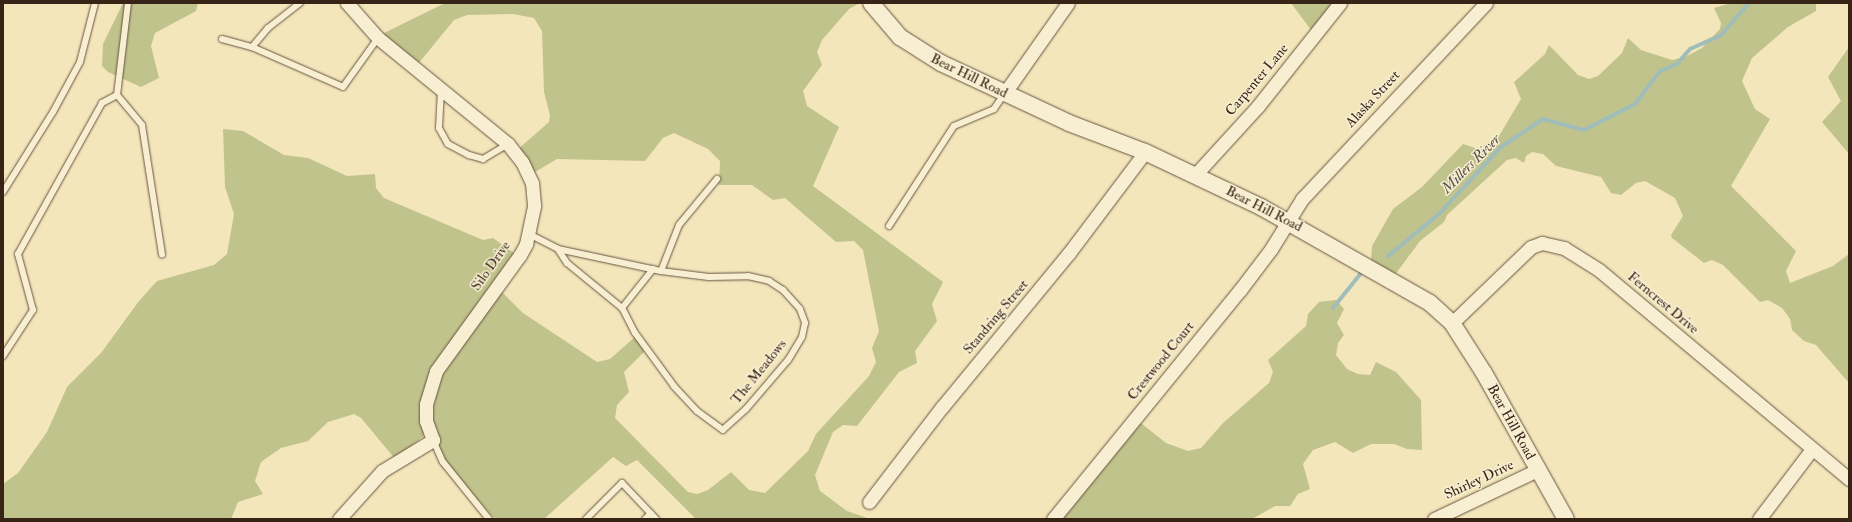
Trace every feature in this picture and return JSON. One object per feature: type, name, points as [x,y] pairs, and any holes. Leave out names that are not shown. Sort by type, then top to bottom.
[{"type":"street","name":"Silo Drive","points":[[347,3],[378,38],[508,144],[522,162],[532,183],[534,205],[529,234],[520,255],[436,372],[426,404],[426,421],[433,440]]},
{"type":"street","name":"Bear Hill Road","points":[[871,3],[900,37],[917,50],[1004,94],[1145,152],[1289,221],[1430,303],[1452,323],[1484,373],[1537,470],[1566,519]]},
{"type":"street","points":[[1004,94],[1068,3]]},
{"type":"street","name":"Carpenter Lane","points":[[1195,175],[1258,106],[1340,3]]},
{"type":"street","name":"Alaska Street","points":[[1289,221],[1302,199],[1486,3]]},
{"type":"street","name":"Standring Street","points":[[869,502],[942,407],[1070,253],[1145,152]]},
{"type":"street","name":"Crestwood Court","points":[[1053,519],[1240,290],[1289,221]]},
{"type":"street","name":"Ferncrest Drive","points":[[1452,323],[1531,247],[1542,243],[1564,248],[1599,270],[1849,479]]},
{"type":"street","points":[[339,519],[382,471],[433,440]]},
{"type":"street","points":[[1760,519],[1768,503],[1812,449]]},
{"type":"street","name":"Shirley Drive","points":[[1434,519],[1537,470]]},
{"type":"lane","points":[[3,192],[53,112],[80,62],[96,3]]},
{"type":"lane","points":[[128,3],[117,95],[142,125],[162,254]]},
{"type":"lane","points":[[252,47],[268,28],[300,3]]},
{"type":"lane","points":[[222,39],[252,47],[343,87],[378,38]]},
{"type":"lane","points":[[441,90],[439,128],[448,144],[469,155],[483,159],[508,144]]},
{"type":"lane","points":[[889,226],[954,126],[994,110],[1004,94]]},
{"type":"lane","points":[[3,356],[33,310],[18,254],[102,103],[117,95]]},
{"type":"lane","points":[[661,271],[678,224],[717,179]]},
{"type":"lane","name":"The Meadows","points":[[529,234],[558,249],[661,271],[709,277],[748,276],[769,281],[783,290],[800,309],[805,323],[802,337],[788,360],[728,427],[723,430],[715,425],[674,386],[635,333],[622,308],[566,263],[558,249]]},
{"type":"lane","points":[[622,308],[653,269]]},
{"type":"lane","points":[[433,440],[450,471],[489,519]]},
{"type":"lane","points":[[586,519],[622,483],[656,519]]},
{"type":"lane","points":[[645,519],[651,513]]},
{"type":"green space","points":[[123,3],[198,3],[196,11],[155,33],[151,46],[159,78],[141,87],[108,72],[102,66],[103,44]]},
{"type":"green space","points":[[445,3],[860,3],[849,9],[822,40],[817,52],[822,65],[803,91],[807,106],[839,127],[813,186],[943,282],[932,304],[937,321],[915,351],[917,363],[899,372],[857,426],[843,425],[833,432],[815,475],[820,491],[847,511],[870,519],[696,519],[637,460],[626,466],[613,457],[544,519],[495,519],[450,469],[430,430],[396,460],[361,418],[354,414],[328,422],[308,441],[281,448],[261,462],[255,481],[263,494],[238,502],[231,519],[3,519],[3,484],[18,473],[47,432],[67,387],[101,353],[139,301],[157,281],[214,265],[227,254],[234,214],[225,187],[223,129],[243,131],[284,155],[308,158],[347,176],[375,174],[376,188],[384,198],[483,240],[493,238],[518,256],[499,289],[523,313],[597,362],[610,359],[635,337],[645,351],[624,372],[629,392],[617,405],[615,418],[688,492],[697,494],[708,490],[731,472],[749,490],[765,493],[808,451],[816,434],[869,376],[876,362],[872,348],[879,331],[863,250],[854,241],[836,242],[785,198],[773,200],[752,185],[719,185],[720,161],[708,149],[674,133],[663,138],[645,161],[557,159],[530,175],[516,151],[549,122],[550,115],[544,92],[542,31],[534,18],[513,14],[467,15],[454,20],[418,64],[382,34]]},
{"type":"green space","points":[[1291,3],[1340,3],[1311,30]]},
{"type":"green space","points":[[1731,3],[1816,3],[1816,11],[1788,27],[1752,58],[1742,81],[1755,109],[1770,119],[1731,186],[1796,251],[1786,271],[1790,283],[1833,266],[1849,254],[1849,383],[1816,345],[1804,341],[1792,330],[1790,319],[1782,308],[1768,300],[1760,302],[1723,265],[1712,260],[1704,263],[1672,238],[1671,235],[1683,216],[1675,198],[1645,181],[1636,183],[1621,195],[1611,193],[1601,177],[1556,166],[1543,154],[1532,152],[1526,156],[1524,163],[1516,158],[1507,160],[1447,215],[1444,222],[1420,241],[1394,276],[1371,262],[1372,246],[1393,209],[1422,187],[1463,144],[1478,149],[1499,136],[1521,99],[1514,82],[1545,54],[1549,45],[1578,75],[1589,79],[1598,76],[1622,53],[1628,38],[1641,50],[1672,60],[1685,57],[1702,48],[1720,29],[1721,23],[1714,8]]},
{"type":"green space","points":[[1849,47],[1849,154],[1822,122],[1841,101],[1828,77]]},
{"type":"green space","points":[[1336,300],[1344,309],[1337,323],[1344,335],[1338,343],[1336,355],[1347,369],[1358,374],[1370,375],[1376,362],[1396,372],[1421,400],[1422,450],[1407,449],[1394,444],[1371,444],[1353,453],[1335,442],[1313,450],[1303,464],[1310,489],[1298,494],[1290,506],[1275,506],[1252,519],[1056,519],[1137,420],[1166,443],[1188,451],[1201,448],[1223,423],[1269,383],[1273,372],[1268,360],[1306,326],[1308,314],[1319,302]]},
{"type":"waterway","name":"Millers River","points":[[1388,256],[1439,214],[1501,147],[1543,119],[1584,130],[1635,104],[1660,71],[1677,64],[1690,49],[1721,35],[1749,3]]},
{"type":"waterway","name":"Millers River","points":[[1333,308],[1361,273]]}]
